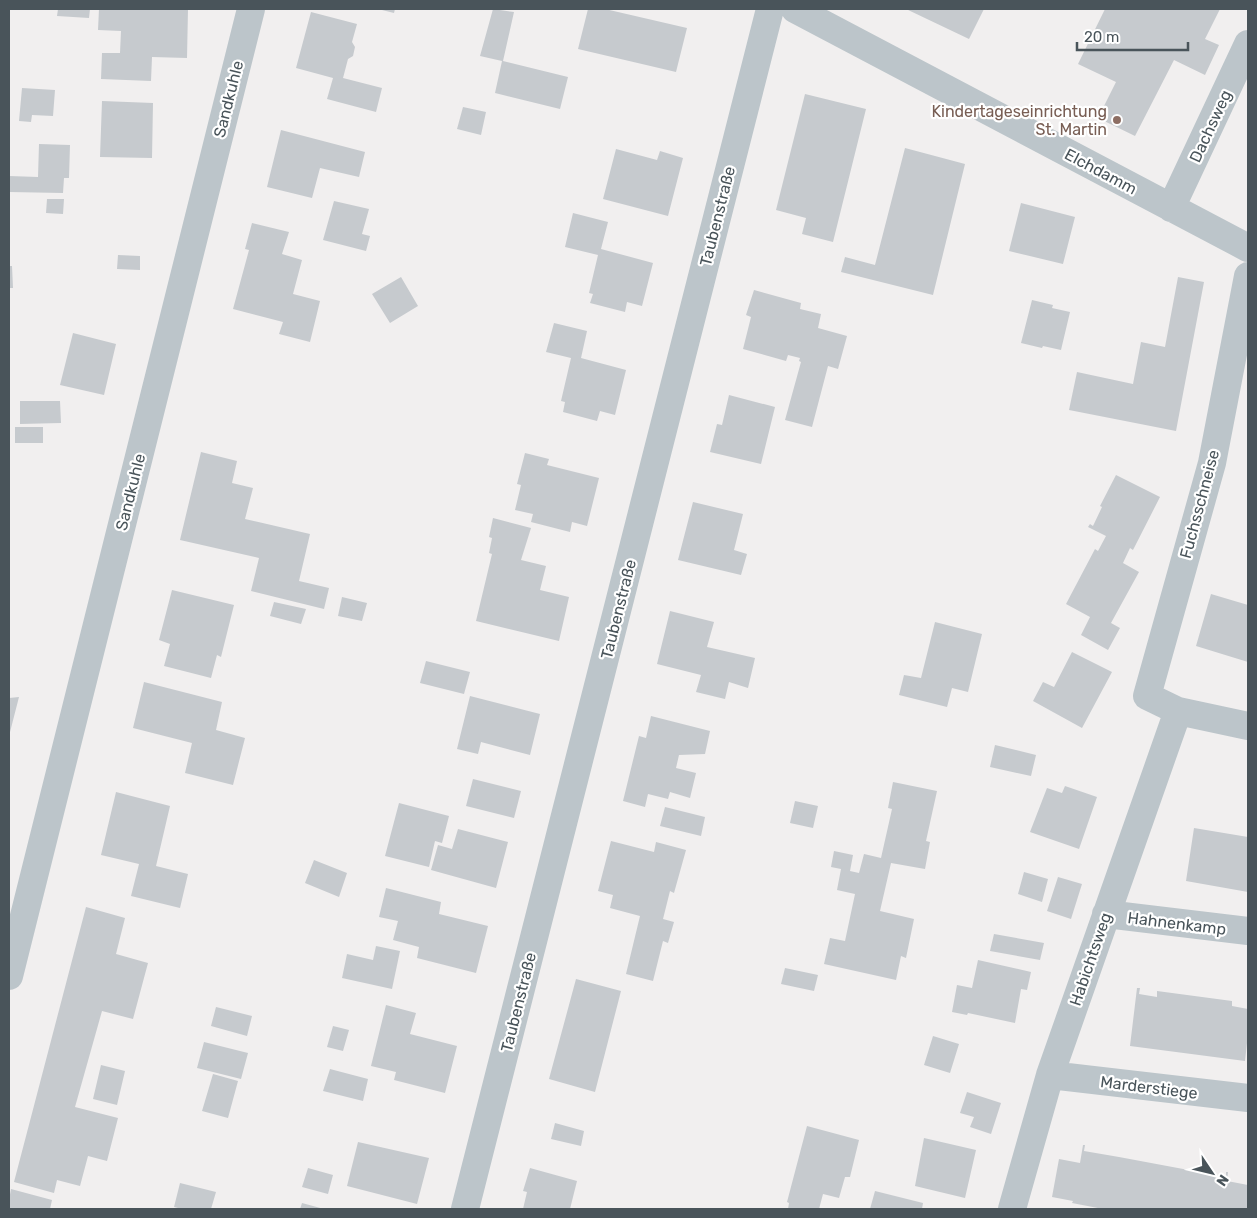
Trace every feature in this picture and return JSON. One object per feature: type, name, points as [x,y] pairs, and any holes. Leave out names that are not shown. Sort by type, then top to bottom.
[{"type":"street","name":"Sandkuhle","points":[[9,976],[251,9]]},
{"type":"street","name":"Taubenstraße","points":[[465,1209],[770,9]]},
{"type":"street","name":"Elchdamm","points":[[795,9],[1248,248]]},
{"type":"street","name":"Dachsweg","points":[[1171,208],[1248,44]]},
{"type":"street","name":"Fuchsschneise","points":[[1178,711],[1147,696],[1212,464],[1248,276]]},
{"type":"street","points":[[1178,711],[1248,726]]},
{"type":"street","name":"Habichtsweg","points":[[1012,1209],[1050,1075],[1178,711]]},
{"type":"street","name":"Hahnenkamp","points":[[1106,914],[1248,931]]},
{"type":"street","name":"Marderstiege","points":[[1050,1075],[1248,1098]]},
{"type":"building","points":[[58,9],[90,9],[89,18],[57,16]]},
{"type":"building","points":[[99,9],[188,9],[187,58],[152,57],[151,81],[101,79],[102,53],[120,53],[121,31],[98,30]]},
{"type":"building","points":[[378,9],[395,9],[394,13]]},
{"type":"building","points":[[493,9],[514,12],[503,61],[568,77],[560,109],[495,93],[502,61],[480,56]]},
{"type":"building","points":[[588,9],[605,9],[687,28],[676,72],[578,49]]},
{"type":"building","points":[[906,9],[984,9],[969,39]]},
{"type":"building","points":[[1105,9],[1220,9],[1205,39],[1219,45],[1205,75],[1174,60],[1135,136],[1098,118],[1116,82],[1078,64]]},
{"type":"building","points":[[311,12],[357,24],[352,42],[355,47],[353,56],[348,59],[343,78],[382,88],[376,112],[327,99],[333,78],[296,68]]},
{"type":"building","points":[[22,88],[55,90],[53,116],[32,115],[31,122],[19,121]]},
{"type":"building","points":[[805,94],[866,109],[833,242],[802,234],[806,218],[776,210]]},
{"type":"building","points":[[102,101],[153,103],[152,158],[100,157]]},
{"type":"building","points":[[463,107],[486,112],[481,135],[457,129]]},
{"type":"building","points":[[281,130],[365,152],[359,177],[320,168],[312,198],[267,187]]},
{"type":"building","points":[[39,144],[70,145],[69,178],[64,178],[63,193],[9,192],[9,176],[38,177]]},
{"type":"building","points":[[905,148],[965,164],[933,295],[841,272],[845,257],[875,265]]},
{"type":"building","points":[[616,149],[657,160],[660,151],[683,158],[668,216],[603,199]]},
{"type":"building","points":[[47,199],[64,199],[63,214],[46,213]]},
{"type":"building","points":[[334,201],[369,209],[362,234],[370,236],[366,251],[323,240]]},
{"type":"building","points":[[1021,203],[1075,217],[1063,264],[1009,251]]},
{"type":"building","points":[[573,213],[608,222],[601,249],[653,263],[642,306],[627,302],[625,312],[590,303],[593,294],[589,293],[598,255],[565,247]]},
{"type":"building","points":[[252,223],[289,232],[282,254],[302,260],[293,294],[320,301],[310,342],[279,334],[283,322],[233,309],[249,250],[245,249]]},
{"type":"building","points":[[118,255],[140,256],[140,270],[117,269]]},
{"type":"building","points":[[9,266],[12,266],[13,288],[9,288]]},
{"type":"building","points":[[401,277],[418,306],[390,323],[372,294]]},
{"type":"building","points":[[1178,277],[1204,282],[1176,431],[1069,410],[1077,372],[1133,384],[1141,342],[1165,347]]},
{"type":"building","points":[[754,290],[801,303],[800,309],[821,314],[818,328],[847,336],[838,369],[828,366],[812,427],[785,420],[801,362],[799,361],[800,358],[788,355],[786,361],[743,349],[751,317],[746,315]]},
{"type":"building","points":[[1032,300],[1053,305],[1052,308],[1070,312],[1061,350],[1021,343]]},
{"type":"building","points":[[554,323],[587,331],[581,358],[626,370],[615,415],[600,411],[597,421],[563,412],[565,402],[561,401],[571,358],[546,352]]},
{"type":"building","points":[[73,333],[116,344],[104,395],[60,385]]},
{"type":"building","points":[[729,395],[775,407],[761,464],[710,452],[717,424],[722,425]]},
{"type":"building","points":[[20,401],[60,401],[61,423],[20,424]]},
{"type":"building","points":[[15,427],[43,427],[43,443],[15,443]]},
{"type":"building","points":[[201,452],[237,461],[232,483],[253,488],[245,519],[310,534],[299,581],[329,588],[324,609],[251,591],[259,558],[180,540]]},
{"type":"building","points":[[525,453],[549,459],[547,465],[599,478],[587,526],[572,522],[570,532],[531,522],[533,514],[515,510],[521,485],[517,484]]},
{"type":"building","points":[[1116,475],[1160,497],[1133,550],[1130,548],[1123,563],[1139,572],[1111,623],[1120,628],[1108,650],[1081,635],[1090,617],[1066,604],[1095,549],[1098,551],[1106,536],[1088,527],[1090,524],[1093,526],[1102,507],[1100,506]]},
{"type":"building","points":[[693,502],[743,514],[734,550],[747,554],[741,575],[678,560]]},
{"type":"building","points":[[493,518],[531,528],[521,560],[546,566],[540,590],[569,597],[559,641],[476,621],[492,554],[489,553],[492,538],[489,537]]},
{"type":"building","points":[[172,590],[234,605],[221,657],[217,655],[211,678],[164,666],[170,644],[159,640]]},
{"type":"building","points":[[1211,594],[1248,605],[1248,662],[1196,646]]},
{"type":"building","points":[[342,597],[367,603],[362,621],[338,616]]},
{"type":"building","points":[[274,602],[306,609],[301,624],[270,616]]},
{"type":"building","points":[[670,611],[714,622],[707,647],[755,658],[748,688],[729,682],[725,699],[696,692],[701,675],[657,664]]},
{"type":"building","points":[[935,622],[982,634],[968,692],[952,688],[947,707],[899,695],[904,675],[921,678]]},
{"type":"building","points":[[1072,652],[1112,672],[1082,728],[1033,701],[1043,682],[1054,687]]},
{"type":"building","points":[[426,661],[470,672],[464,694],[420,683]]},
{"type":"building","points":[[144,682],[222,702],[216,730],[245,738],[233,785],[185,773],[192,743],[133,728]]},
{"type":"building","points":[[470,696],[540,714],[530,755],[481,742],[478,754],[457,749]]},
{"type":"building","points":[[19,697],[9,736],[9,698]]},
{"type":"building","points":[[651,716],[710,731],[705,754],[679,755],[676,768],[696,773],[690,798],[670,792],[668,799],[648,794],[645,807],[623,801],[639,736],[646,738]]},
{"type":"building","points":[[995,745],[1036,755],[1031,776],[990,767]]},
{"type":"building","points":[[473,779],[521,791],[514,818],[466,806]]},
{"type":"building","points":[[893,782],[937,791],[926,841],[930,842],[925,869],[891,863],[880,911],[914,919],[906,958],[901,956],[896,980],[824,964],[830,938],[845,941],[855,894],[837,890],[841,869],[831,867],[834,851],[853,855],[850,871],[859,873],[864,854],[881,858],[892,809],[888,808]]},
{"type":"building","points":[[1065,786],[1097,797],[1079,849],[1030,832],[1047,788],[1062,793]]},
{"type":"building","points":[[116,792],[170,806],[156,866],[188,874],[180,908],[131,896],[139,864],[101,855]]},
{"type":"building","points":[[795,801],[818,806],[813,828],[790,823]]},
{"type":"building","points":[[399,803],[449,816],[442,843],[435,841],[429,867],[385,856]]},
{"type":"building","points":[[665,807],[705,817],[701,836],[660,826]]},
{"type":"building","points":[[1194,828],[1248,837],[1248,892],[1186,881]]},
{"type":"building","points":[[458,829],[508,842],[496,888],[431,870],[438,845],[452,849]]},
{"type":"building","points":[[611,841],[654,852],[656,842],[686,850],[674,893],[670,891],[663,919],[674,922],[668,943],[663,941],[653,981],[626,974],[640,916],[610,908],[613,895],[598,891]]},
{"type":"building","points":[[314,860],[347,873],[339,897],[305,883]]},
{"type":"building","points":[[1024,872],[1048,879],[1042,902],[1018,894]]},
{"type":"building","points":[[1058,877],[1082,884],[1071,919],[1047,911]]},
{"type":"building","points":[[386,888],[441,902],[439,914],[488,926],[476,973],[417,958],[419,947],[393,940],[398,921],[379,917]]},
{"type":"building","points":[[86,907],[125,918],[116,954],[148,963],[133,1019],[102,1011],[75,1107],[118,1118],[107,1161],[88,1156],[80,1186],[57,1180],[54,1193],[14,1182]]},
{"type":"building","points":[[994,934],[1044,943],[1040,960],[990,951]]},
{"type":"building","points":[[376,946],[400,951],[392,989],[342,978],[347,954],[373,960]]},
{"type":"building","points":[[978,960],[1031,972],[1027,990],[1021,989],[1015,1023],[968,1013],[967,1015],[952,1012],[957,985],[972,988]]},
{"type":"building","points":[[785,968],[818,975],[814,991],[781,984]]},
{"type":"building","points":[[576,979],[621,991],[595,1092],[549,1079]]},
{"type":"building","points":[[1137,988],[1140,988],[1139,994],[1157,997],[1157,991],[1232,1001],[1232,1006],[1248,1009],[1245,1061],[1130,1046]]},
{"type":"building","points":[[386,1005],[416,1013],[410,1034],[457,1046],[445,1093],[394,1080],[396,1072],[371,1066]]},
{"type":"building","points":[[216,1007],[252,1016],[247,1036],[211,1026]]},
{"type":"building","points":[[333,1026],[349,1030],[343,1051],[327,1047]]},
{"type":"building","points":[[933,1036],[959,1044],[950,1073],[924,1065]]},
{"type":"building","points":[[204,1042],[248,1053],[241,1079],[197,1068]]},
{"type":"building","points":[[101,1065],[125,1071],[117,1105],[93,1099]]},
{"type":"building","points":[[330,1069],[368,1079],[363,1101],[323,1091]]},
{"type":"building","points":[[213,1074],[238,1081],[228,1118],[202,1111]]},
{"type":"building","points":[[967,1092],[1001,1103],[991,1134],[970,1127],[974,1117],[960,1113]]},
{"type":"building","points":[[555,1123],[584,1131],[581,1146],[551,1139]]},
{"type":"building","points":[[807,1126],[859,1140],[850,1177],[845,1177],[839,1198],[823,1194],[819,1209],[788,1209],[789,1203],[787,1202]]},
{"type":"building","points":[[924,1138],[976,1150],[965,1198],[915,1186]]},
{"type":"building","points":[[358,1142],[429,1158],[417,1204],[347,1186]]},
{"type":"building","points":[[1083,1145],[1085,1145],[1084,1151],[1226,1177],[1226,1172],[1228,1172],[1227,1181],[1248,1185],[1248,1209],[1103,1209],[1052,1197],[1059,1159],[1080,1163]]},
{"type":"building","points":[[308,1168],[333,1175],[328,1194],[302,1187]]},
{"type":"building","points":[[530,1168],[577,1181],[570,1209],[523,1209],[527,1192],[523,1191]]},
{"type":"building","points":[[180,1183],[216,1192],[211,1209],[182,1209],[174,1207]]},
{"type":"building","points":[[11,1189],[52,1200],[50,1209],[9,1209]]},
{"type":"building","points":[[875,1191],[923,1203],[922,1209],[870,1209]]},
{"type":"building","points":[[302,1203],[324,1209],[300,1209]]},
{"type":"place","name":"Kindertageseinrichtung St. Martin","points":[[1117,120]]}]
